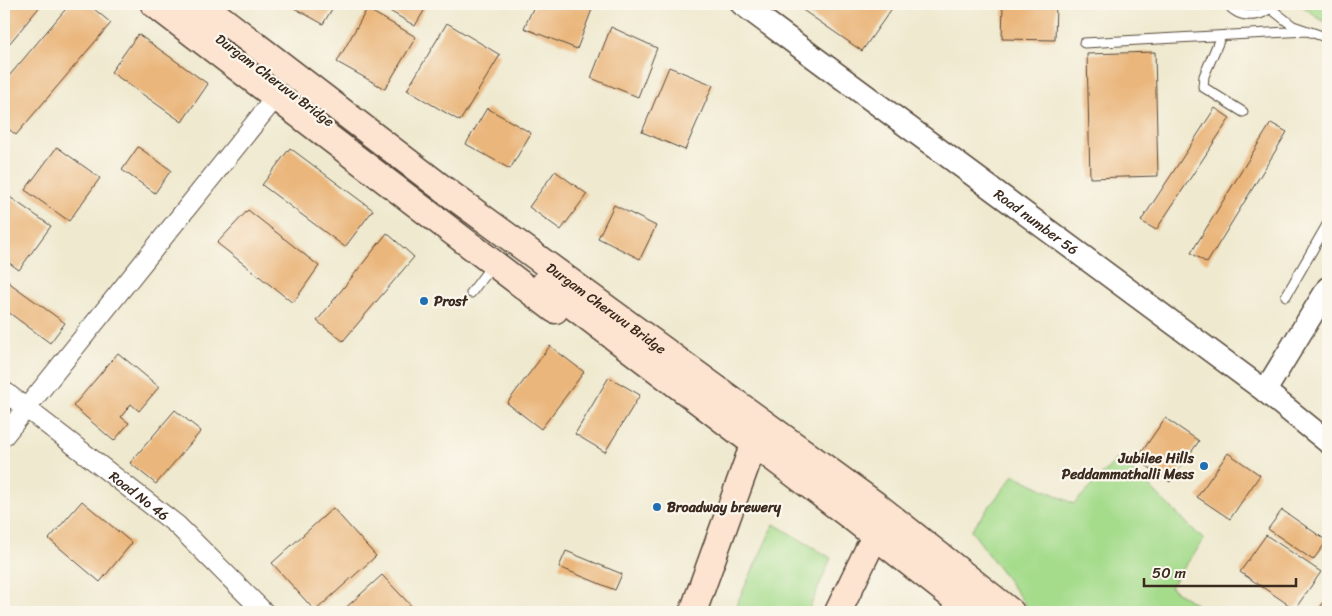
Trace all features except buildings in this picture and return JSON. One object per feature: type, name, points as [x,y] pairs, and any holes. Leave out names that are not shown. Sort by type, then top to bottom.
[{"type":"main road","points":[[154,4],[275,98],[869,548],[948,612]]},
{"type":"main road","name":"Durgam Cheruvu Bridge","points":[[175,4],[855,520],[972,612]]},
{"type":"main road","name":"Durgam Cheruvu Bridge","points":[[202,4],[446,191],[876,505],[1011,612]]},
{"type":"main road","points":[[221,4],[860,481],[1027,612]]},
{"type":"main road","points":[[692,612],[749,457]]},
{"type":"main road","points":[[838,612],[869,548]]},
{"type":"street","name":"Road number 56","points":[[742,4],[1265,392],[1328,442]]},
{"type":"street","points":[[4,436],[275,98]]},
{"type":"street","points":[[1265,392],[1328,288]]},
{"type":"street","name":"Road No 46","points":[[4,391],[177,525],[264,612]]},
{"type":"lane","points":[[1228,4],[1242,15],[1257,15],[1272,6],[1293,26],[1328,38]]},
{"type":"lane","points":[[1084,43],[1307,31]]},
{"type":"lane","points":[[1221,36],[1204,76],[1203,87],[1243,112]]},
{"type":"lane","points":[[1286,296],[1328,224]]},
{"type":"lane","points":[[471,293],[494,263]]},
{"type":"green space","points":[[1300,4],[1328,4],[1328,23],[1318,18]]},
{"type":"green space","points":[[1119,457],[1204,540],[1170,587],[1207,612],[1031,612],[971,530],[1014,475],[1074,504]]},
{"type":"green space","points":[[774,524],[831,558],[808,612],[733,612]]},
{"type":"place","name":"Prost","points":[[424,301]]},
{"type":"place","name":"Jubilee Hills Peddammathalli Mess","points":[[1204,466]]},
{"type":"place","name":"Broadway brewery","points":[[657,507]]}]
